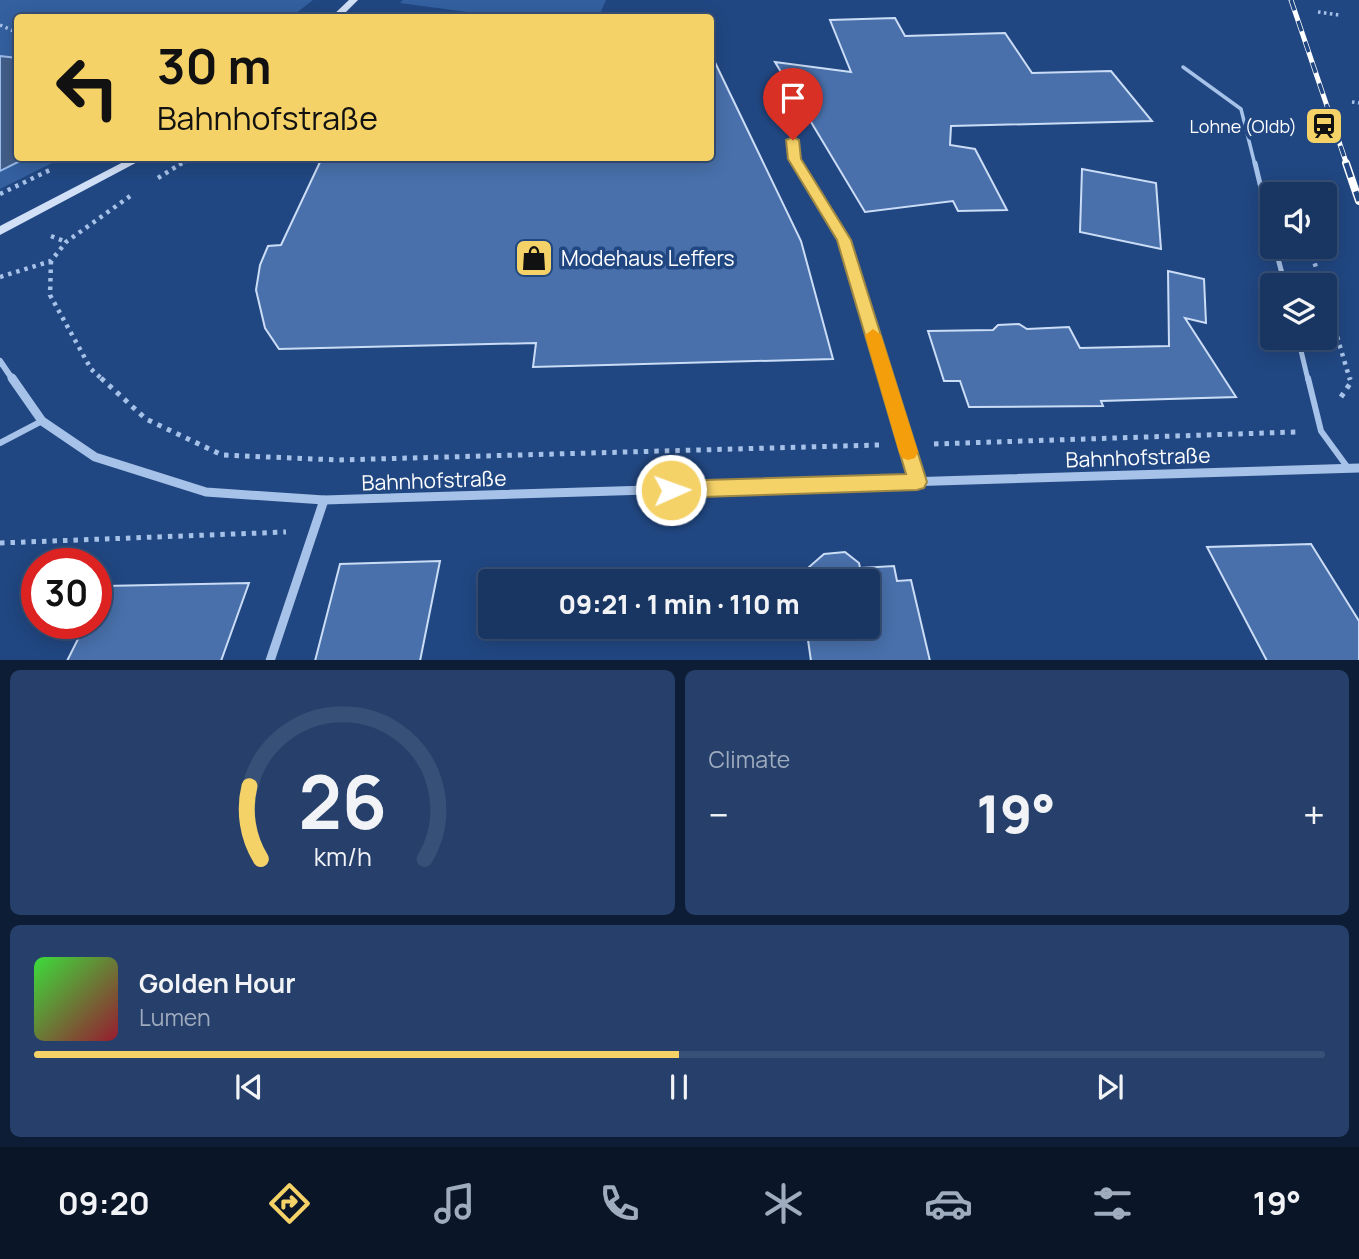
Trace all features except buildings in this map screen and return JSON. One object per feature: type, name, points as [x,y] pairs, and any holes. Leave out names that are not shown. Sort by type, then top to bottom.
[{"type":"main road","points":[[338,14],[354,0]]},
{"type":"main road","points":[[0,231],[133,161]]},
{"type":"street","name":"Bahnhofstraße","points":[[0,361],[42,421],[95,457],[205,492],[324,500],[1359,468]]},
{"type":"street","points":[[270,660],[324,500]]},
{"type":"lane","points":[[1183,67],[1241,109],[1260,186]]},
{"type":"lane","points":[[791,122],[794,159],[844,240],[917,482]]},
{"type":"lane","points":[[1301,350],[1321,431],[1348,468]]},
{"type":"lane","points":[[0,443],[42,421]]},
{"type":"path","points":[[1318,12],[1339,15]]},
{"type":"path","points":[[1352,102],[1359,103]]},
{"type":"path","points":[[158,178],[186,161]]},
{"type":"path","points":[[0,194],[62,164]]},
{"type":"path","points":[[0,277],[51,261],[66,242],[136,193]]},
{"type":"path","points":[[51,261],[51,295],[92,369],[146,419],[222,455],[338,460],[1321,431],[1351,382],[1337,336]]},
{"type":"path","points":[[0,543],[314,531]]},
{"type":"shaded area","points":[[0,0],[313,0],[295,14],[14,14],[14,58],[0,56]]},
{"type":"shaded area","points":[[403,0],[606,0],[600,14],[466,14],[467,12],[400,3]]},
{"type":"shaded area","points":[[0,56],[14,58],[14,161],[20,161],[0,171]]},
{"type":"shaded area","points":[[20,161],[56,161],[0,189],[0,171]]},
{"type":"railway","points":[[1291,0],[1347,165]]},
{"type":"railway","points":[[1346,163],[1359,201]]},
{"type":"slow traffic","points":[[873,335],[908,452]]},
{"type":"place","name":"Lohne (Oldb)","points":[[1324,126]]},
{"type":"place","name":"Modehaus Leffers","points":[[534,258]]},
{"type":"route","points":[[671,490],[917,482],[844,240],[794,159],[793,140]]}]
